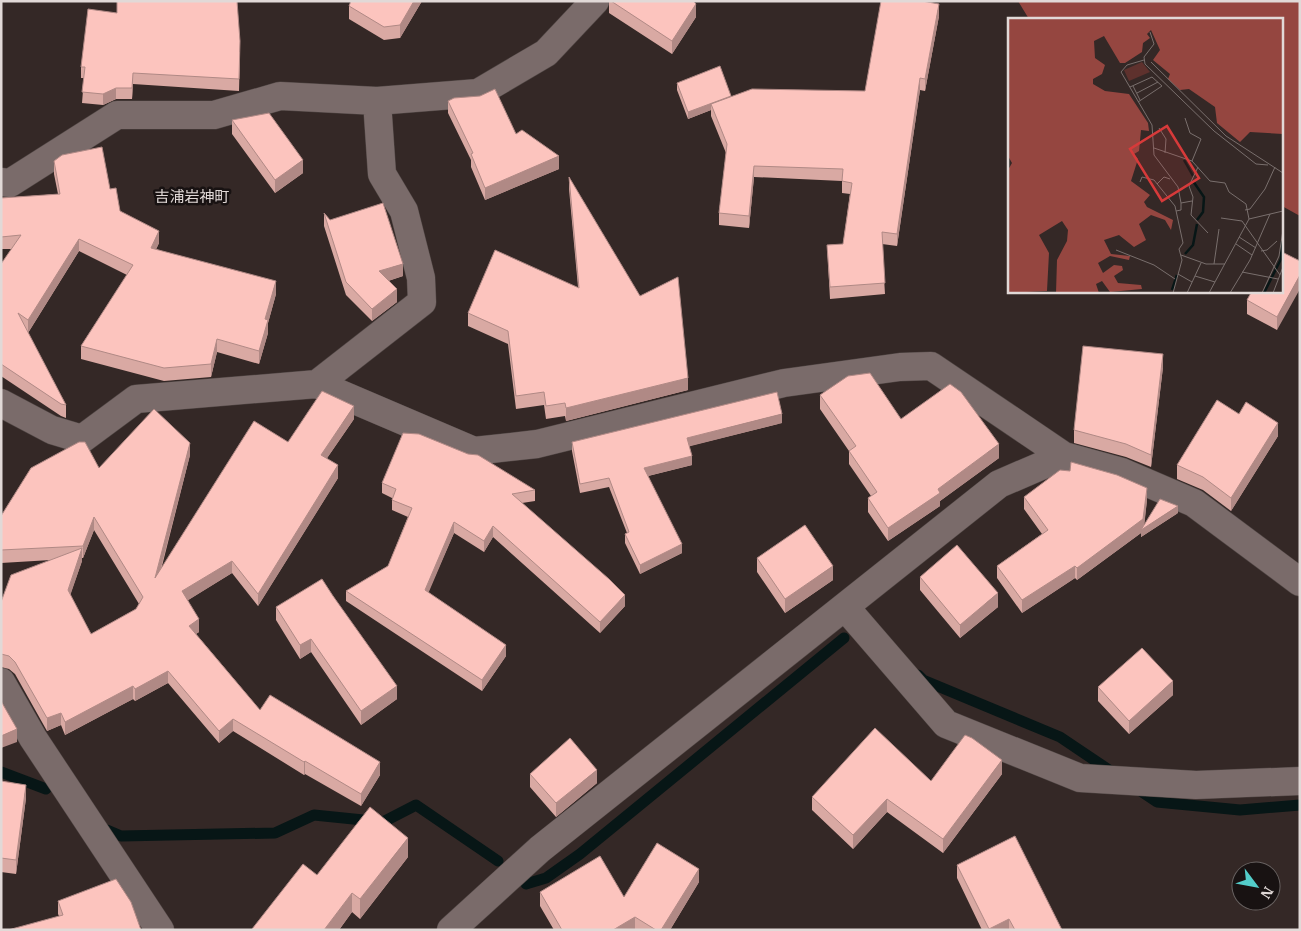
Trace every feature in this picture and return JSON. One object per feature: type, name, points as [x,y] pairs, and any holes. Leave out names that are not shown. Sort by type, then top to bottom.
[{"type":"street","points":[[1,182],[10,182],[117,115],[214,115],[280,96],[378,101],[478,93],[546,53],[595,1]]},
{"type":"street","points":[[317,384],[422,302],[421,278],[404,212],[382,174],[378,101]]},
{"type":"street","points":[[1,403],[52,430],[82,439],[136,399],[317,384],[474,451],[538,444],[784,383],[900,367],[930,366],[1064,456],[1122,472],[1194,503],[1300,582]]},
{"type":"street","points":[[451,930],[540,849],[998,484],[1064,456]]},
{"type":"street","points":[[845,607],[946,724],[1080,778],[1196,785],[1300,781]]},
{"type":"street","points":[[1,682],[34,738],[160,930]]},
{"type":"shaded area","points":[[1018,1],[1300,1],[1300,216],[1284,207],[1284,18],[1028,18]]},
{"type":"building","points":[[117,1],[237,1],[240,41],[239,79],[133,73],[132,88],[116,88],[103,94],[82,92],[85,67],[81,67],[88,9],[117,13]]},
{"type":"building","points":[[351,1],[414,1],[400,25],[384,27],[349,6]]},
{"type":"building","points":[[611,1],[693,1],[696,4],[672,41]]},
{"type":"building","points":[[881,1],[922,1],[939,4],[925,79],[920,78],[897,234],[882,232],[885,283],[830,287],[827,245],[843,244],[852,183],[842,181],[843,169],[754,166],[749,216],[719,213],[727,144],[711,104],[752,89],[865,91]]},
{"type":"building","points":[[720,66],[731,96],[688,112],[677,83]]},
{"type":"building","points":[[495,89],[516,134],[522,130],[559,156],[485,188],[471,154],[473,153],[448,101],[454,98],[480,96]]},
{"type":"building","points":[[269,113],[303,160],[275,180],[232,120]]},
{"type":"building","points":[[102,147],[110,189],[116,188],[120,211],[159,231],[151,248],[276,281],[265,319],[268,320],[259,351],[217,339],[211,364],[164,368],[81,346],[133,265],[79,239],[28,320],[18,313],[66,405],[61,404],[1,364],[1,264],[21,235],[1,237],[1,198],[60,194],[54,161],[62,155]]},
{"type":"building","points":[[569,177],[640,296],[678,277],[688,378],[566,408],[565,403],[546,406],[544,392],[516,396],[508,331],[468,313],[495,250],[579,288]]},
{"type":"building","points":[[383,203],[403,264],[379,271],[397,289],[372,309],[346,282],[324,213],[330,220]]},
{"type":"building","points":[[1284,253],[1300,261],[1300,275],[1277,317],[1247,300],[1251,292],[1284,292]]},
{"type":"building","points":[[1083,346],[1163,354],[1151,455],[1126,444],[1074,430]]},
{"type":"building","points":[[870,373],[901,419],[950,384],[961,392],[999,444],[938,489],[940,493],[888,528],[868,498],[877,492],[849,451],[856,446],[820,395],[848,376]]},
{"type":"building","points":[[322,391],[354,406],[321,455],[338,465],[258,594],[232,561],[182,591],[199,619],[189,626],[260,710],[270,695],[380,762],[361,794],[233,719],[219,731],[168,671],[135,689],[133,686],[65,722],[61,713],[47,718],[15,662],[9,656],[1,654],[1,602],[11,575],[82,548],[68,590],[91,634],[136,609],[143,597],[94,517],[83,546],[1,550],[1,516],[31,468],[79,442],[85,442],[99,468],[154,409],[190,443],[155,578],[254,421],[288,442]]},
{"type":"building","points":[[777,392],[782,414],[687,438],[692,456],[644,468],[682,544],[640,565],[625,534],[629,532],[609,478],[580,484],[572,442]]},
{"type":"building","points":[[1217,400],[1239,414],[1246,402],[1278,423],[1231,498],[1203,477],[1177,465]]},
{"type":"building","points":[[403,433],[419,434],[468,454],[478,455],[535,490],[512,494],[625,595],[600,622],[493,526],[484,541],[454,522],[425,590],[506,645],[482,680],[346,591],[388,566],[412,508],[392,500],[396,489],[382,483]]},
{"type":"building","points":[[1071,462],[1117,475],[1147,488],[1143,519],[1077,568],[1075,566],[1022,600],[997,566],[1048,530],[1024,497],[1060,470],[1070,471]]},
{"type":"building","points":[[1160,499],[1178,506],[1141,530]]},
{"type":"building","points":[[805,525],[833,566],[785,599],[757,558]]},
{"type":"building","points":[[957,545],[998,593],[960,625],[920,577]]},
{"type":"building","points":[[322,579],[397,686],[361,711],[311,639],[300,645],[276,607]]},
{"type":"building","points":[[1142,648],[1173,681],[1129,721],[1098,687]]},
{"type":"building","points":[[1,701],[17,729],[1,736]]},
{"type":"building","points":[[875,728],[931,781],[965,735],[1002,760],[943,839],[887,799],[853,835],[812,797]]},
{"type":"building","points":[[570,738],[597,770],[556,803],[530,774]]},
{"type":"building","points":[[1,781],[26,785],[16,860],[1,858]]},
{"type":"building","points":[[370,807],[408,838],[360,899],[352,893],[324,930],[252,929],[303,864],[317,875]]},
{"type":"building","points":[[1015,836],[1062,930],[1015,930],[1009,919],[989,929],[957,865]]},
{"type":"building","points":[[657,843],[699,869],[661,930],[656,930],[635,917],[613,930],[562,930],[540,892],[600,856],[624,897]]},
{"type":"building","points":[[116,879],[131,902],[141,930],[8,930],[63,915],[58,901]]},
{"type":"waterway","points":[[526,884],[546,878],[580,854],[844,638]]},
{"type":"waterway","points":[[918,675],[923,680],[1060,737],[1115,774]]},
{"type":"waterway","points":[[1,772],[46,789]]},
{"type":"waterway","points":[[1136,788],[1157,802],[1240,810],[1300,805]]},
{"type":"waterway","points":[[107,830],[121,836],[275,833],[314,815],[383,822],[416,805],[498,861]]},
{"type":"district","name":"吉浦岩神町","points":[[192,196]]}]
